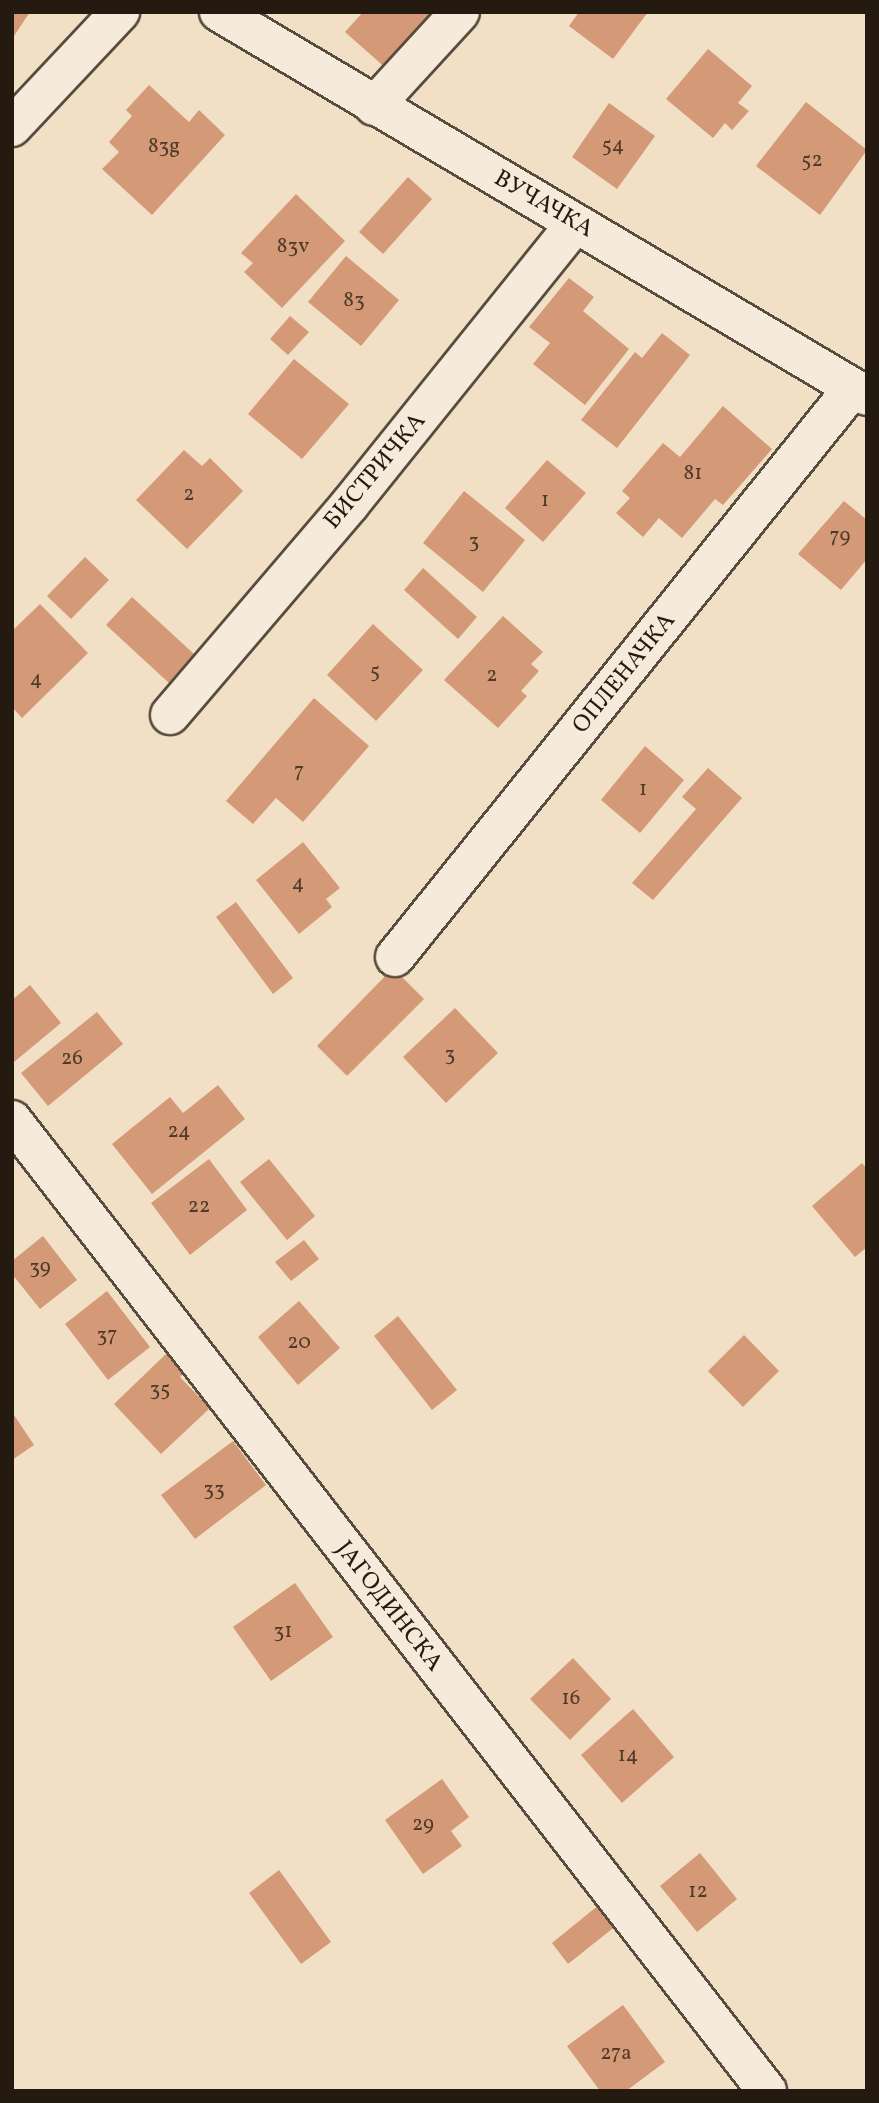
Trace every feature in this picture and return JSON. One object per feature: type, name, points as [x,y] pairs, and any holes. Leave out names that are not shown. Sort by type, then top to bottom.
[{"type":"street","points":[[12,127],[120,12]]},
{"type":"street","name":"ВУЧАЧКА","points":[[219,12],[860,392]]},
{"type":"street","points":[[374,106],[460,12]]},
{"type":"street","name":"БИСТРИЧКА","points":[[170,715],[359,493],[575,224]]},
{"type":"street","name":"ОПЛЕНАЧКА","points":[[395,957],[860,392]]},
{"type":"street","name":"ЈАГОДИНСКА","points":[[12,1120],[767,2091]]},
{"type":"building","points":[[12,12],[30,12],[12,39]]},
{"type":"building","points":[[363,12],[433,12],[436,15],[388,70],[345,32]]},
{"type":"building","points":[[579,12],[648,12],[613,59],[569,26]]},
{"type":"building","points":[[708,49],[752,86],[738,103],[749,111],[732,130],[725,123],[713,138],[666,99]]},
{"type":"building","points":[[149,85],[189,122],[199,110],[225,135],[152,215],[102,169],[119,152],[109,142],[132,116],[126,110]]},
{"type":"building","points":[[806,102],[867,150],[820,215],[756,166]]},
{"type":"building","points":[[609,103],[655,136],[617,189],[572,157]]},
{"type":"building","points":[[408,177],[432,199],[383,254],[359,232]]},
{"type":"building","points":[[296,194],[345,241],[282,308],[244,272],[253,263],[241,253]]},
{"type":"building","points":[[346,256],[399,300],[361,346],[308,302]]},
{"type":"building","points":[[569,278],[594,297],[583,311],[629,349],[585,405],[533,364],[550,343],[529,327]]},
{"type":"building","points":[[290,316],[309,332],[288,355],[270,339]]},
{"type":"building","points":[[662,333],[690,355],[617,448],[581,420],[635,352],[642,358]]},
{"type":"building","points":[[294,359],[349,404],[302,459],[248,414]]},
{"type":"building","points":[[723,406],[772,449],[723,505],[715,499],[682,538],[659,518],[643,537],[616,513],[630,498],[622,491],[663,443],[680,457]]},
{"type":"building","points":[[184,450],[202,466],[210,458],[243,491],[187,549],[136,500]]},
{"type":"building","points":[[547,460],[586,493],[543,542],[505,508]]},
{"type":"building","points":[[464,491],[525,540],[483,592],[423,543]]},
{"type":"building","points":[[844,501],[867,520],[867,559],[841,590],[798,554]]},
{"type":"building","points":[[85,557],[109,580],[71,619],[47,596]]},
{"type":"building","points":[[423,568],[477,617],[458,639],[404,590]]},
{"type":"building","points":[[132,597],[194,654],[169,683],[106,625]]},
{"type":"building","points":[[40,604],[88,653],[22,718],[12,707],[12,631]]},
{"type":"building","points":[[503,616],[543,652],[531,664],[539,671],[521,691],[527,696],[498,728],[444,680]]},
{"type":"building","points":[[373,624],[423,670],[376,721],[327,675]]},
{"type":"building","points":[[314,698],[369,746],[303,822],[276,798],[253,824],[226,801]]},
{"type":"building","points":[[645,746],[684,780],[640,833],[601,800]]},
{"type":"building","points":[[708,768],[742,798],[653,900],[632,883],[696,809],[682,797]]},
{"type":"building","points":[[303,842],[340,888],[326,899],[332,907],[299,934],[256,880]]},
{"type":"building","points":[[236,902],[293,978],[273,994],[216,917]]},
{"type":"building","points":[[393,968],[424,999],[347,1076],[317,1046]]},
{"type":"building","points":[[30,985],[61,1023],[14,1062],[12,1000]]},
{"type":"building","points":[[455,1008],[498,1053],[446,1103],[403,1057]]},
{"type":"building","points":[[97,1012],[123,1044],[48,1106],[21,1073]]},
{"type":"building","points":[[218,1085],[245,1119],[152,1194],[112,1144],[170,1097],[183,1113]]},
{"type":"building","points":[[209,1159],[247,1210],[190,1255],[151,1203]]},
{"type":"building","points":[[269,1159],[315,1216],[287,1240],[240,1182]]},
{"type":"building","points":[[862,1163],[867,1169],[867,1247],[855,1257],[812,1206]]},
{"type":"building","points":[[43,1236],[77,1280],[40,1309],[12,1274],[12,1261]]},
{"type":"building","points":[[304,1240],[319,1259],[291,1281],[275,1262]]},
{"type":"building","points":[[107,1291],[150,1347],[108,1380],[65,1324]]},
{"type":"building","points":[[299,1301],[340,1348],[298,1385],[258,1337]]},
{"type":"building","points":[[398,1316],[457,1390],[432,1410],[374,1336]]},
{"type":"building","points":[[744,1335],[779,1371],[743,1407],[708,1371]]},
{"type":"building","points":[[169,1351],[187,1370],[180,1377],[210,1408],[161,1454],[114,1404]]},
{"type":"building","points":[[12,1412],[34,1445],[12,1460]]},
{"type":"building","points":[[233,1441],[266,1485],[195,1539],[161,1495]]},
{"type":"building","points":[[295,1583],[333,1637],[271,1681],[233,1627]]},
{"type":"building","points":[[573,1658],[611,1699],[570,1740],[530,1699]]},
{"type":"building","points":[[633,1709],[674,1757],[622,1803],[581,1755]]},
{"type":"building","points":[[442,1779],[469,1817],[451,1831],[462,1846],[423,1874],[385,1820]]},
{"type":"building","points":[[700,1853],[737,1899],[697,1932],[660,1886]]},
{"type":"building","points":[[279,1870],[331,1942],[301,1964],[249,1893]]},
{"type":"building","points":[[600,1904],[617,1925],[568,1964],[552,1943]]},
{"type":"building","points":[[623,2005],[665,2062],[626,2091],[600,2091],[567,2046]]}]
